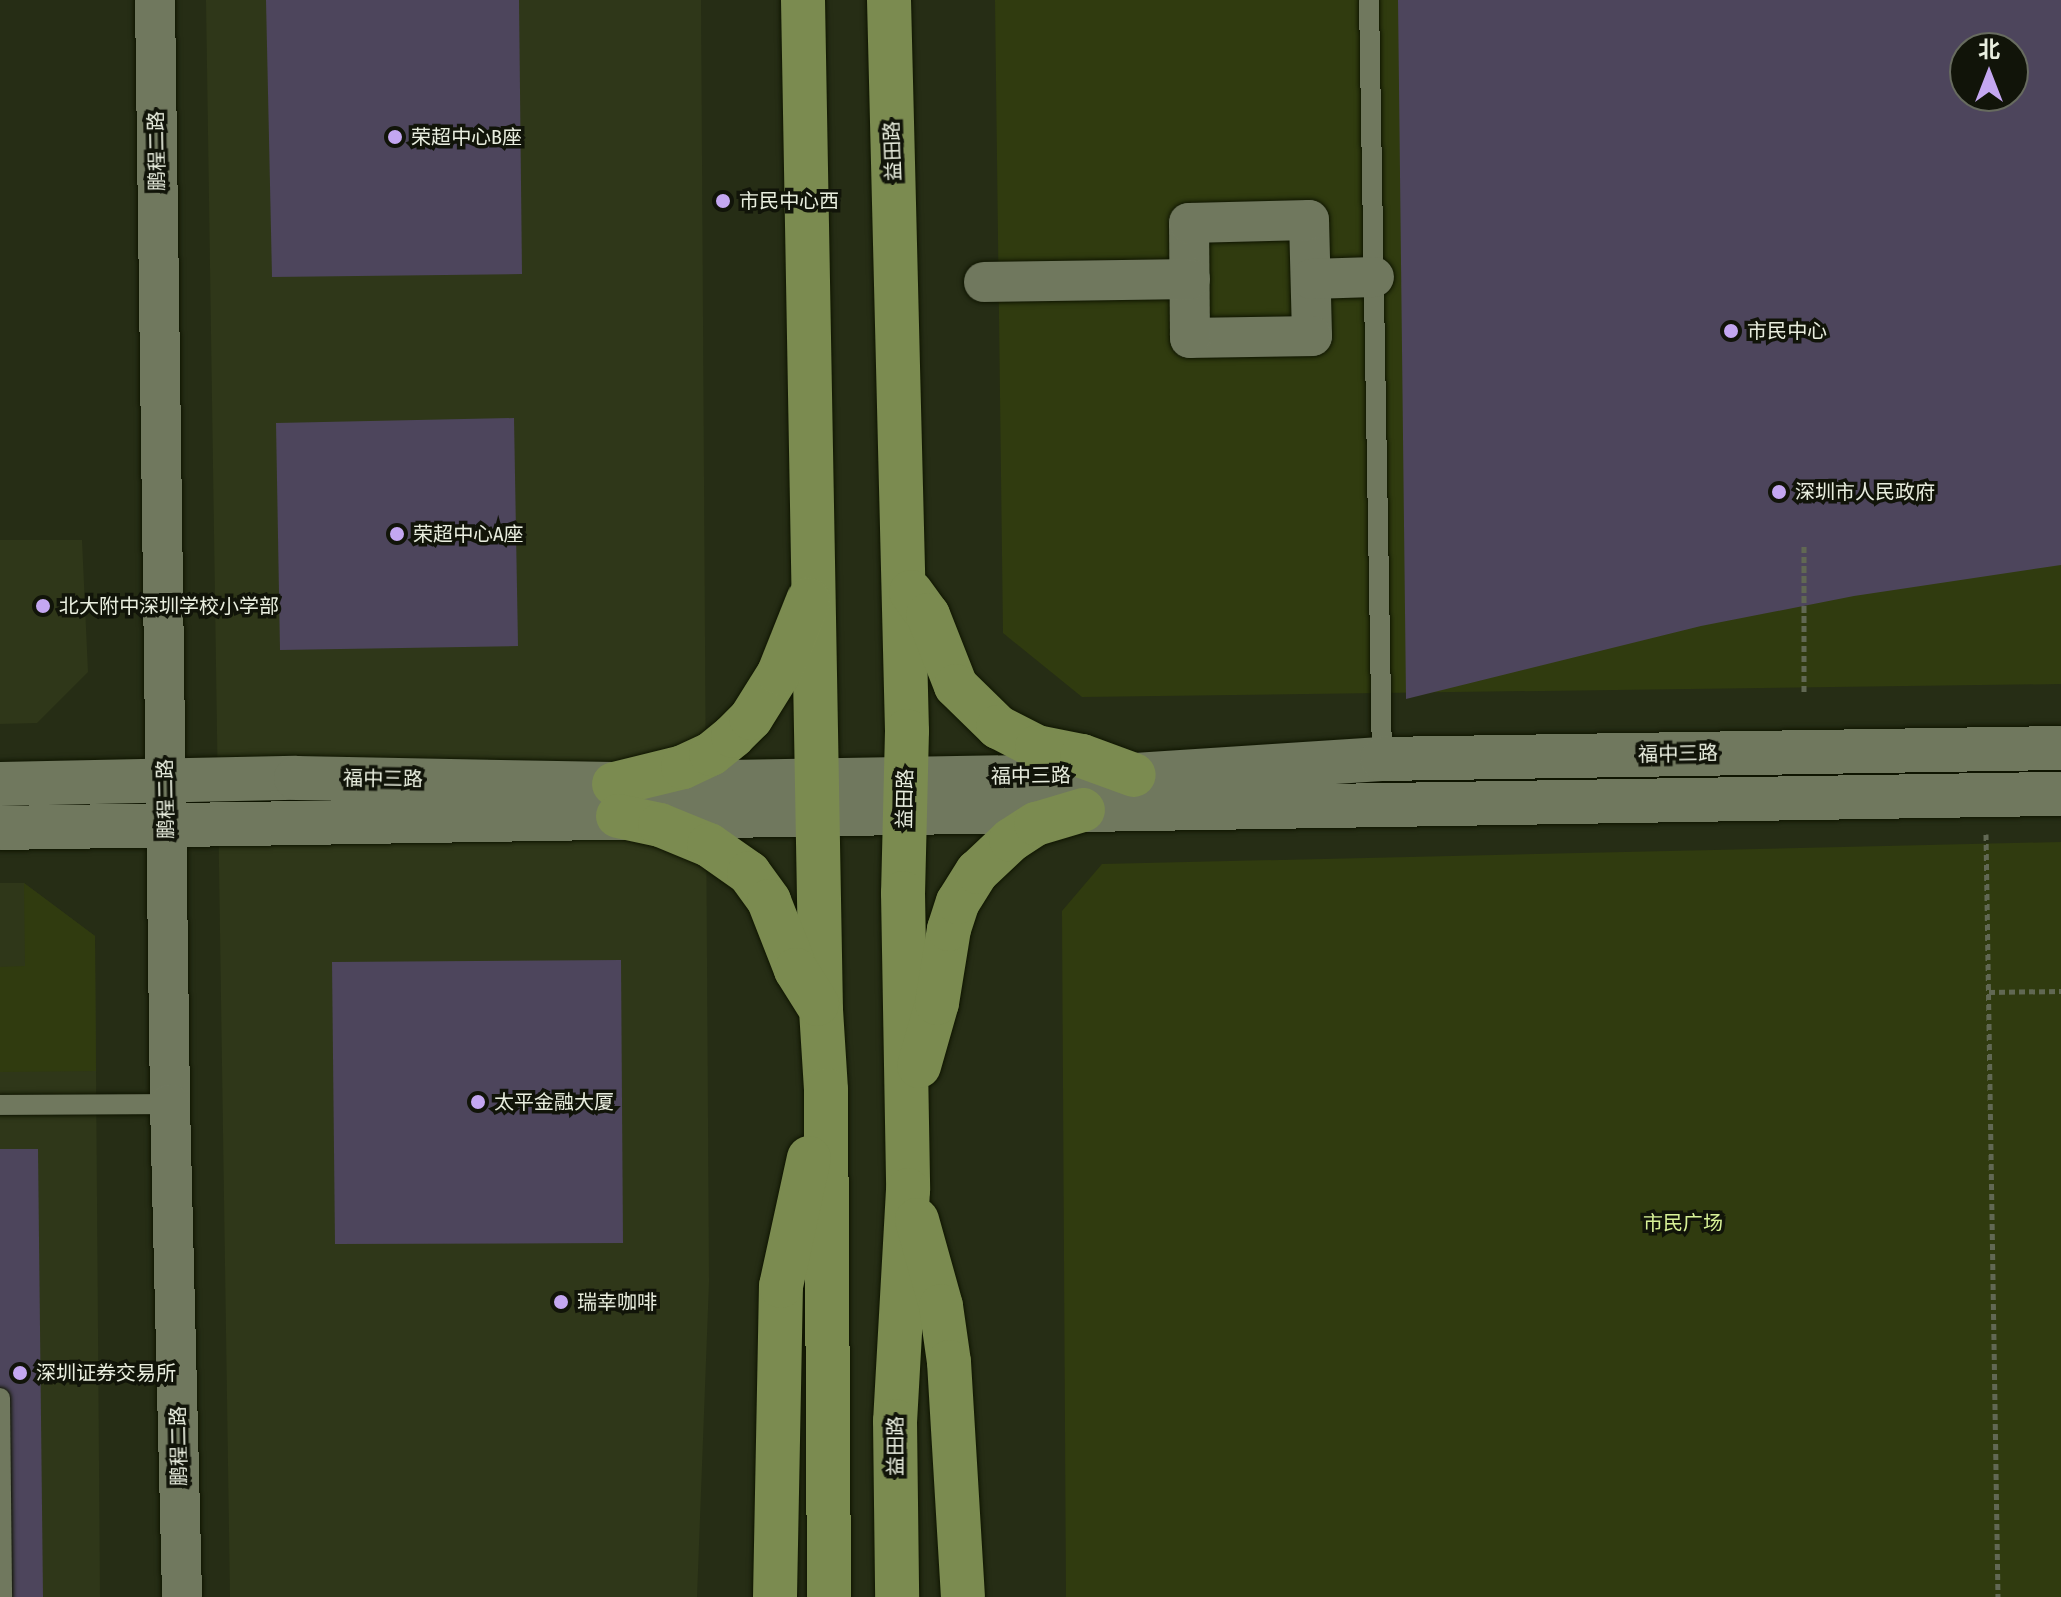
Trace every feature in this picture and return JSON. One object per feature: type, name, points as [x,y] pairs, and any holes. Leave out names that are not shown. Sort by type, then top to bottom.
[{"type":"main road","points":[[803,0],[821,1010],[826,1090],[829,1597]]},
{"type":"main road","name":"益田路","points":[[889,0],[906,586],[908,1190],[895,1421],[897,1597]]},
{"type":"main road","points":[[616,800],[711,754],[742,727],[779,673],[815,583]]},
{"type":"main road","points":[[906,586],[928,615],[956,686],[998,727],[1037,747],[1082,756],[1134,775]]},
{"type":"main road","points":[[616,800],[660,825],[709,845],[749,873],[769,901],[796,970],[821,1010]]},
{"type":"main road","points":[[906,1106],[931,1028],[942,959],[958,902],[977,872],[1011,840],[1036,824],[1083,810]]},
{"type":"main road","points":[[775,1597],[781,1286],[826,1090]]},
{"type":"main road","points":[[908,1190],[931,1266],[949,1362],[963,1597]]},
{"type":"street","name":"鹏程二路","points":[[155,0],[170,1104],[182,1597]]},
{"type":"street","points":[[1309,220],[1312,336],[1190,338],[1190,279],[1189,223],[1309,220]]},
{"type":"street","points":[[1311,279],[1374,277]]},
{"type":"street","points":[[984,282],[1190,279]]},
{"type":"street","name":"福中三路","points":[[0,828],[167,825],[616,800],[905,794],[1382,759],[2061,748]]},
{"type":"street","name":"福中三路","points":[[0,784],[296,778],[616,800]]},
{"type":"street","name":"福中三路","points":[[905,794],[1083,810],[2061,794]]},
{"type":"lane","points":[[1369,0],[1382,759]]},
{"type":"lane","points":[[0,1105],[170,1104]]},
{"type":"lane","points":[[0,1398],[2,1597]]},
{"type":"path","points":[[1804,546],[1804,693]]},
{"type":"path","points":[[1986,826],[1998,1597]]},
{"type":"path","points":[[1989,992],[2061,991]]},
{"type":"shaded area","points":[[206,0],[701,0],[709,1282],[697,1597],[230,1597]]},
{"type":"shaded area","name":"北大附中深圳学校小学部","points":[[0,540],[82,540],[88,672],[37,723],[0,724]]},
{"type":"shaded area","name":"深圳证券交易所","points":[[0,883],[24,883],[95,936],[100,1597],[0,1597]]},
{"type":"green space","points":[[995,0],[2061,0],[2061,684],[1082,697],[1003,633]]},
{"type":"green space","name":"市民广场","points":[[2061,842],[2061,1597],[1066,1597],[1062,911],[1102,864]]},
{"type":"green space","points":[[24,883],[95,936],[96,1071],[0,1072],[0,967],[25,966]]},
{"type":"building","name":"荣超中心B座","points":[[266,0],[519,0],[522,274],[272,277]]},
{"type":"building","name":"市民中心","points":[[1398,0],[2061,0],[2061,565],[1854,596],[1701,626],[1406,699]]},
{"type":"building","name":"荣超中心A座","points":[[514,418],[518,646],[280,650],[276,423]]},
{"type":"building","name":"太平金融大厦","points":[[621,960],[623,1243],[335,1244],[332,962]]},
{"type":"building","name":"深圳证券交易所","points":[[0,1149],[38,1149],[43,1597],[0,1597]]},
{"type":"place","name":"荣超中心B座","points":[[395,137]]},
{"type":"place","name":"市民中心西","points":[[723,201]]},
{"type":"place","name":"市民中心","points":[[1731,331]]},
{"type":"place","name":"深圳市人民政府","points":[[1779,492]]},
{"type":"place","name":"荣超中心A座","points":[[397,534]]},
{"type":"place","name":"北大附中深圳学校小学部","points":[[43,606]]},
{"type":"place","name":"太平金融大厦","points":[[478,1102]]},
{"type":"place","name":"瑞幸咖啡","points":[[561,1302]]},
{"type":"place","name":"深圳证券交易所","points":[[20,1373]]}]
